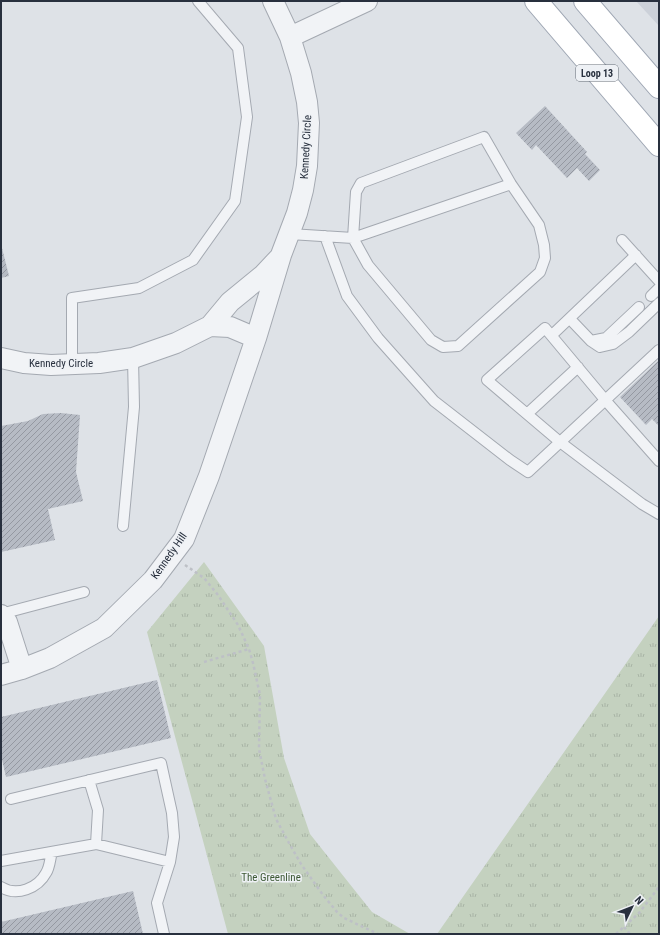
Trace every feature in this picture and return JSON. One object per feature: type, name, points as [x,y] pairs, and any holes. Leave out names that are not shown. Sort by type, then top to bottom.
[{"type":"main road","name":"Loop 13","points":[[536,1],[659,145]]},
{"type":"main road","points":[[585,1],[659,88]]},
{"type":"street","name":"Kennedy Circle","points":[[210,326],[230,327],[256,338],[281,255],[290,234],[303,190],[307,166],[309,123],[307,102],[301,73],[290,37],[274,1]]},
{"type":"street","points":[[290,37],[367,1]]},
{"type":"street","name":"Kennedy Circle","points":[[1,358],[24,363],[51,365],[99,363],[133,358],[176,343],[210,326],[230,302],[263,275],[281,255]]},
{"type":"street","name":"Kennedy Hill","points":[[1,675],[22,669],[50,658],[104,628],[153,580],[184,539],[209,476],[256,338]]},
{"type":"street","points":[[1,615],[7,622],[22,669]]},
{"type":"lane","points":[[72,364],[72,298],[139,288],[193,260],[235,201],[247,117],[238,48],[198,1]]},
{"type":"lane","points":[[484,137],[510,184],[538,225],[544,245],[545,258],[540,272],[458,346],[443,347],[431,340],[368,265],[353,238],[356,192],[361,183],[484,137]]},
{"type":"lane","points":[[290,234],[353,238],[510,184]]},
{"type":"lane","points":[[326,236],[347,296],[378,338],[434,401],[510,460],[528,472],[606,401],[659,350]]},
{"type":"lane","points":[[622,240],[659,281]]},
{"type":"lane","points":[[552,335],[636,255]]},
{"type":"lane","points":[[651,296],[659,288]]},
{"type":"lane","points":[[570,319],[591,341],[600,347],[614,344],[629,332],[659,303]]},
{"type":"lane","points":[[591,341],[606,338],[639,308]]},
{"type":"lane","points":[[659,461],[545,328],[487,380],[560,442],[642,504],[659,514]]},
{"type":"lane","points":[[122,526],[134,407],[133,358]]},
{"type":"lane","points":[[527,414],[578,367]]},
{"type":"lane","points":[[1,615],[84,592]]},
{"type":"lane","points":[[11,799],[161,763],[172,813],[174,838],[170,862],[157,903],[164,934]]},
{"type":"lane","points":[[89,780],[98,810],[96,844]]},
{"type":"lane","points":[[1,860],[96,844],[170,862]]},
{"type":"lane","points":[[1,887],[7,891],[24,891],[36,885],[47,872],[52,852]]},
{"type":"path","points":[[171,556],[204,578],[218,595],[238,625],[249,649],[260,695],[259,749],[265,779],[276,819],[301,864],[337,912],[344,918],[378,934]]},
{"type":"path","points":[[204,662],[249,649]]},
{"type":"path","points":[[616,934],[639,913],[659,887]]},
{"type":"path","points":[[624,927],[630,934]]},
{"type":"shaded area","points":[[636,1],[659,1],[659,26]]},
{"type":"green space","name":"The Greenline","points":[[204,562],[264,646],[284,758],[310,834],[372,912],[410,934],[228,934],[147,632]]},
{"type":"green space","points":[[659,616],[659,934],[437,934]]},
{"type":"building","points":[[545,106],[587,152],[585,154],[600,170],[589,181],[577,168],[567,178],[536,145],[532,150],[516,133]]},
{"type":"building","points":[[1,244],[9,276],[1,278]]},
{"type":"building","points":[[659,360],[659,426],[652,419],[646,425],[620,397]]},
{"type":"building","points":[[61,413],[80,415],[76,472],[83,501],[48,509],[55,540],[1,552],[1,426],[28,421],[43,414]]},
{"type":"building","points":[[157,680],[171,738],[6,777],[1,755],[1,717]]},
{"type":"building","points":[[133,891],[143,934],[1,934],[1,922]]}]
